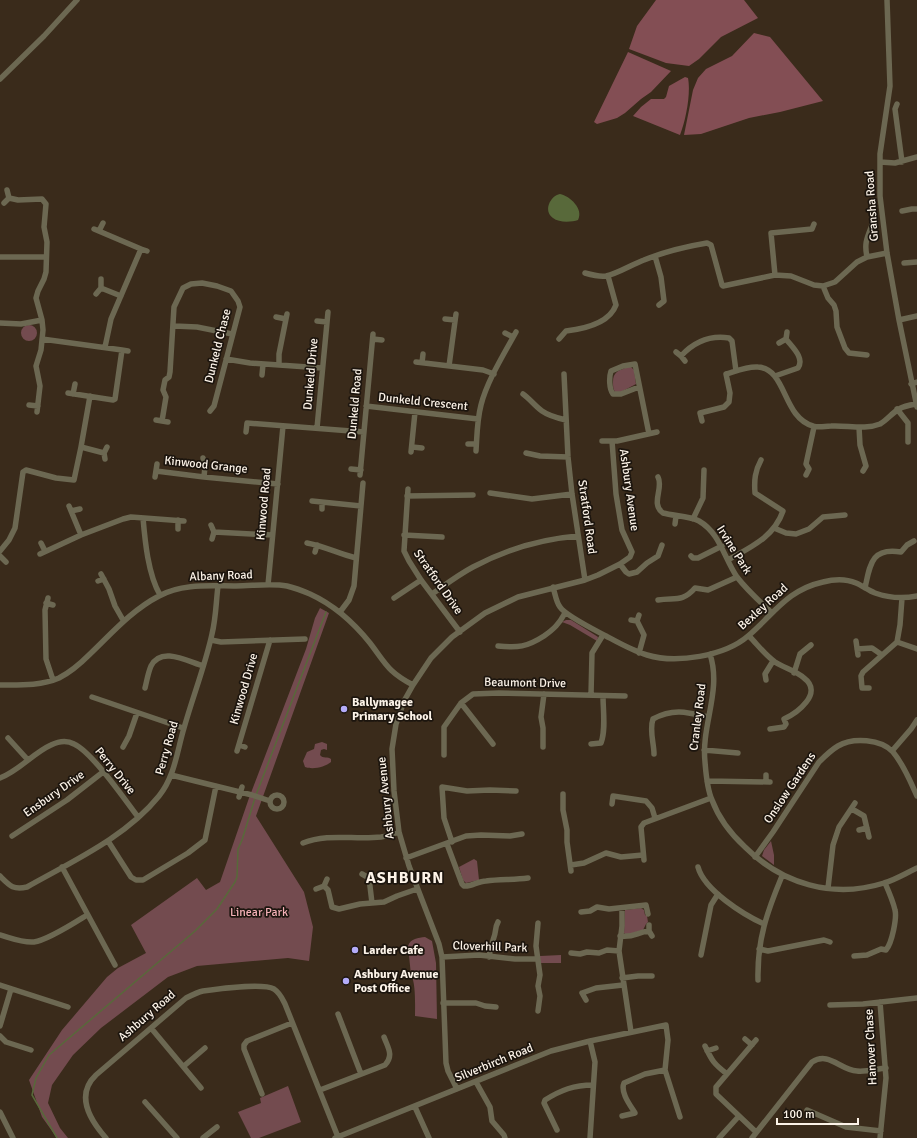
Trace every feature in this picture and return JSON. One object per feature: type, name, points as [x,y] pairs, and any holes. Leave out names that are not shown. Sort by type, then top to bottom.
[{"type":"street","points":[[0,80],[77,0]]},
{"type":"street","name":"Gransha Road","points":[[887,0],[890,86],[882,137],[880,196],[887,253],[898,320],[914,383],[917,406]]},
{"type":"street","points":[[897,104],[895,109],[902,162]]},
{"type":"street","points":[[880,162],[902,162],[917,157]]},
{"type":"street","points":[[4,203],[8,198],[7,190]]},
{"type":"street","points":[[8,198],[18,200],[42,199],[45,202],[46,213],[44,227],[47,242],[44,279],[36,298],[42,320],[41,350],[36,366],[39,380],[37,409],[29,405]]},
{"type":"street","points":[[902,211],[917,209]]},
{"type":"street","points":[[102,223],[97,230],[144,250],[111,319],[105,348]]},
{"type":"street","points":[[775,275],[771,233],[812,229],[814,224]]},
{"type":"street","points":[[867,257],[865,242],[872,225]]},
{"type":"street","points":[[585,273],[600,277],[608,276],[624,268],[679,248],[707,244],[711,245],[722,285],[724,286],[775,275],[791,276],[814,285],[823,286],[835,282],[857,262],[867,257],[887,253]]},
{"type":"street","points":[[655,256],[661,277],[664,301],[659,305]]},
{"type":"street","points":[[0,257],[46,257]]},
{"type":"street","points":[[904,263],[917,262]]},
{"type":"street","points":[[559,339],[566,332],[580,329],[604,320],[615,308],[616,305],[608,276]]},
{"type":"street","points":[[96,294],[101,288],[101,280]]},
{"type":"street","name":"Dunkeld Chase","points":[[162,421],[166,397],[163,390],[165,380],[169,377],[170,372],[174,307],[183,288],[191,284],[202,283],[231,291],[240,307],[212,408],[221,407]]},
{"type":"street","points":[[823,286],[828,298],[836,310],[837,327],[845,348],[850,353],[867,355]]},
{"type":"street","points":[[101,288],[121,296]]},
{"type":"street","name":"Dunkeld Drive","points":[[317,428],[328,312]]},
{"type":"street","points":[[898,320],[917,316]]},
{"type":"street","points":[[276,317],[286,317],[279,354],[279,365]]},
{"type":"street","points":[[445,319],[455,317],[449,366]]},
{"type":"street","points":[[0,323],[21,324],[42,320]]},
{"type":"street","name":"Dunkeld Drive","points":[[317,321],[327,322]]},
{"type":"street","points":[[174,326],[196,327],[232,334]]},
{"type":"street","points":[[778,343],[786,339],[788,332]]},
{"type":"street","name":"Dunkeld Crescent","points":[[476,451],[478,419],[481,403],[494,374],[515,335],[505,333]]},
{"type":"street","name":"Dunkeld Road","points":[[351,469],[360,473],[373,336],[382,340]]},
{"type":"street","points":[[42,338],[125,351],[115,399],[113,400],[71,394],[75,384]]},
{"type":"street","points":[[681,356],[690,347],[705,339],[729,338],[732,341],[736,371]]},
{"type":"street","points":[[775,376],[798,368],[800,364],[800,357],[786,339]]},
{"type":"street","points":[[423,354],[419,362],[483,370],[494,374]]},
{"type":"street","points":[[226,359],[262,364],[322,368]]},
{"type":"street","points":[[262,364],[262,375]]},
{"type":"street","points":[[639,387],[621,394],[613,394],[611,392],[610,373],[614,369],[635,364],[649,434]]},
{"type":"street","points":[[702,421],[700,413],[724,406],[729,402],[730,393],[726,374],[759,367],[775,376],[796,416],[806,424],[814,427],[874,426],[881,423],[897,409],[904,406],[917,406]]},
{"type":"street","name":"Stratford Road","points":[[564,374],[568,457],[585,580]]},
{"type":"street","points":[[522,394],[531,400],[542,411],[553,417],[566,420]]},
{"type":"street","points":[[0,550],[9,540],[15,528],[23,472],[26,470],[56,478],[74,480],[90,396]]},
{"type":"street","name":"Dunkeld Crescent","points":[[366,406],[478,419]]},
{"type":"street","points":[[897,409],[908,423],[908,442]]},
{"type":"street","points":[[415,412],[412,450],[422,448]]},
{"type":"street","points":[[246,432],[247,423],[364,432]]},
{"type":"street","name":"Kinwood Road","points":[[268,585],[283,426]]},
{"type":"street","points":[[806,475],[809,469],[806,464],[814,427]]},
{"type":"street","points":[[859,427],[860,444],[866,466],[863,471]]},
{"type":"street","name":"Ashbury Avenue","points":[[602,441],[612,441],[657,432]]},
{"type":"street","name":"Ashbury Avenue","points":[[457,1089],[448,1071],[446,1063],[442,957],[435,931],[417,889],[406,858],[399,832],[394,790],[392,749],[396,724],[404,701],[431,658],[452,637],[485,613],[518,597],[585,580],[620,564],[630,557],[632,552],[622,530],[616,494],[612,441]]},
{"type":"street","points":[[468,444],[476,444]]},
{"type":"street","points":[[81,447],[104,456],[107,447]]},
{"type":"street","points":[[526,452],[540,456],[568,457]]},
{"type":"street","points":[[203,458],[204,477]]},
{"type":"street","points":[[728,560],[763,539],[774,528],[783,511],[755,493],[754,480],[756,470],[761,460]]},
{"type":"street","name":"Kinwood Grange","points":[[155,477],[156,467],[204,477],[278,484]]},
{"type":"street","points":[[693,519],[703,498],[704,470]]},
{"type":"street","name":"Irvine Park","points":[[658,477],[660,481],[657,498],[658,508],[663,513],[699,521],[712,532],[722,546],[737,577],[745,587],[771,612]]},
{"type":"street","points":[[340,612],[349,600],[354,586],[363,483]]},
{"type":"street","name":"Stratford Drive","points":[[408,489],[404,551],[421,580],[460,632]]},
{"type":"street","points":[[490,493],[532,499],[572,494]]},
{"type":"street","points":[[407,496],[473,495]]},
{"type":"street","points":[[312,501],[361,506]]},
{"type":"street","points":[[322,502],[322,509]]},
{"type":"street","points":[[80,508],[70,508],[81,535]]},
{"type":"street","points":[[774,528],[786,533],[796,534],[809,529],[823,517],[845,515]]},
{"type":"street","points":[[675,524],[676,516]]},
{"type":"street","points":[[41,543],[43,552],[81,535],[132,517],[181,520],[178,529]]},
{"type":"street","points":[[143,518],[148,557],[160,595]]},
{"type":"street","points":[[211,525],[214,532],[212,539]]},
{"type":"street","points":[[214,532],[272,535]]},
{"type":"street","points":[[404,535],[442,537]]},
{"type":"street","points":[[432,594],[472,568],[499,555],[536,542],[578,536]]},
{"type":"street","points":[[865,588],[872,561],[879,554],[889,550],[901,552],[907,545],[914,541]]},
{"type":"street","points":[[307,543],[356,558]]},
{"type":"street","points":[[315,552],[317,545]]},
{"type":"street","points":[[620,564],[626,572],[633,574],[658,556],[662,545]]},
{"type":"street","points":[[691,556],[692,558],[698,558],[722,546]]},
{"type":"street","points":[[0,556],[6,562]]},
{"type":"street","points":[[98,581],[102,576],[115,606],[124,620]]},
{"type":"street","points":[[658,600],[674,600],[689,595],[695,588],[708,590],[737,577]]},
{"type":"street","points":[[394,598],[421,580]]},
{"type":"street","name":"Bexley Road","points":[[565,613],[603,635],[639,652],[659,658],[670,659],[690,658],[710,654],[735,644],[749,636],[771,612],[790,596],[806,587],[825,581],[843,580],[853,582],[889,597],[902,598],[917,596]]},
{"type":"street","name":"Albany Road","points":[[0,685],[35,684],[66,675],[124,620],[142,606],[160,595],[178,589],[195,586],[268,585],[287,586],[310,594],[328,603],[359,630],[371,644],[383,663],[395,675],[413,685]]},
{"type":"street","name":"Perry Road","points":[[0,876],[12,887],[19,889],[27,887],[108,841],[138,818],[159,796],[171,775],[183,728],[211,640],[216,612],[218,586]]},
{"type":"street","points":[[498,646],[523,646],[532,644],[555,629],[565,613],[558,605],[553,587]]},
{"type":"street","points":[[868,688],[862,688],[861,676],[863,672],[882,654],[898,642],[902,598]]},
{"type":"street","points":[[53,604],[47,600],[44,610],[46,658],[53,680]]},
{"type":"street","points":[[639,615],[634,621],[644,635],[639,652]]},
{"type":"street","points":[[591,695],[592,653],[603,635]]},
{"type":"street","points":[[749,636],[773,661],[803,677],[809,682],[811,689],[810,696],[806,704],[796,713],[784,719],[786,724],[784,727],[770,729]]},
{"type":"street","name":"Kinwood Drive","points":[[211,640],[220,642],[305,639]]},
{"type":"street","name":"Kinwood Drive","points":[[237,751],[270,640]]},
{"type":"street","points":[[856,641],[858,652],[865,647],[872,648],[882,654]]},
{"type":"street","points":[[898,642],[917,648]]},
{"type":"street","points":[[794,673],[800,654],[811,645]]},
{"type":"street","name":"Cranley Road","points":[[710,654],[714,673],[714,685],[713,701],[708,717],[704,750],[707,781],[711,798],[720,819],[729,831],[755,857],[782,876],[809,885],[846,889],[868,887],[885,883],[917,868]]},
{"type":"street","points":[[145,688],[151,667],[160,656],[171,656],[203,666]]},
{"type":"street","points":[[766,680],[765,674],[773,661]]},
{"type":"street","name":"Beaumont Drive","points":[[444,755],[444,727],[461,704],[473,694],[499,693],[624,696]]},
{"type":"street","points":[[543,747],[543,728],[541,717],[544,694]]},
{"type":"street","points":[[591,744],[601,743],[603,738],[603,696]]},
{"type":"street","points":[[92,697],[183,728]]},
{"type":"street","points":[[461,704],[493,744]]},
{"type":"street","points":[[654,754],[651,726],[653,719],[660,715],[674,712],[690,713],[708,717]]},
{"type":"street","points":[[123,747],[129,736],[137,713]]},
{"type":"street","points":[[892,751],[912,729],[917,720]]},
{"type":"street","points":[[8,738],[28,760]]},
{"type":"street","name":"Onslow Gardens","points":[[755,857],[819,762],[829,752],[840,745],[852,741],[867,741],[881,744],[892,751],[907,772],[917,796]]},
{"type":"street","name":"Perry Drive","points":[[0,778],[8,775],[50,745],[58,742],[69,742],[80,748],[90,757],[138,818]]},
{"type":"street","points":[[239,745],[245,747]]},
{"type":"street","points":[[704,750],[738,753]]},
{"type":"street","name":"Ensbury Drive","points":[[16,836],[67,800],[103,772]]},
{"type":"street","points":[[171,775],[241,792],[270,801]]},
{"type":"street","points":[[707,781],[768,782],[766,775]]},
{"type":"street","points":[[108,841],[131,877],[136,880],[143,880],[205,840],[216,786]]},
{"type":"street","points":[[516,792],[490,790],[467,791],[442,787],[444,818],[462,884],[464,886],[469,886],[484,881],[528,878]]},
{"type":"street","points":[[563,794],[563,810],[567,830],[567,842],[571,868],[606,853],[626,857],[644,858],[641,827],[644,823],[711,798]]},
{"type":"street","points":[[612,804],[613,796],[646,801],[652,808],[655,818]]},
{"type":"street","points":[[828,888],[833,845],[839,827],[856,803]]},
{"type":"street","points":[[852,809],[864,816],[869,837]]},
{"type":"street","points":[[859,830],[867,828]]},
{"type":"street","points":[[303,843],[312,839],[324,837],[382,836],[399,832]]},
{"type":"street","points":[[406,858],[466,836],[510,836],[522,834]]},
{"type":"street","points":[[62,867],[115,965]]},
{"type":"street","points":[[698,868],[700,875],[728,903],[764,924]]},
{"type":"street","points":[[362,874],[372,878],[372,903]]},
{"type":"street","points":[[758,980],[757,963],[764,924],[768,908],[782,876]]},
{"type":"street","points":[[316,889],[324,886],[327,879]]},
{"type":"street","points":[[854,956],[867,955],[881,950],[886,950],[890,946],[896,911],[885,883]]},
{"type":"street","points":[[324,886],[328,890],[332,907],[339,909],[360,904],[384,902],[417,889]]},
{"type":"street","points":[[700,955],[711,905],[718,894]]},
{"type":"street","points":[[581,912],[590,911],[597,907],[622,908],[646,905],[648,914]]},
{"type":"street","points":[[622,908],[619,951],[631,1032]]},
{"type":"street","points":[[0,935],[16,940],[34,942],[55,933],[88,915]]},
{"type":"street","points":[[489,957],[495,936],[494,928],[498,922]]},
{"type":"street","points":[[538,923],[536,946],[540,975],[538,986],[540,996],[538,1011]]},
{"type":"street","points":[[620,936],[628,937],[650,931]]},
{"type":"street","points":[[759,949],[768,951],[824,940],[830,942]]},
{"type":"street","points":[[571,953],[599,953],[607,950],[619,951]]},
{"type":"street","name":"Cloverhill Park","points":[[442,957],[479,955],[515,959],[537,959]]},
{"type":"street","points":[[622,978],[652,976]]},
{"type":"street","points":[[0,985],[68,1007]]},
{"type":"street","points":[[586,1000],[582,993],[596,988],[623,985]]},
{"type":"street","name":"Ashbury Road","points":[[106,1138],[90,1116],[86,1107],[86,1098],[90,1080],[186,998],[202,991],[240,987],[266,987],[274,989],[281,995],[320,1090],[336,1137]]},
{"type":"street","points":[[0,1026],[11,989]]},
{"type":"street","points":[[830,1005],[864,1004],[917,998]]},
{"type":"street","name":"Hanover Chase","points":[[880,1002],[886,1068],[880,1138]]},
{"type":"street","points":[[443,1003],[476,1003],[496,1007]]},
{"type":"street","points":[[338,1014],[361,1074]]},
{"type":"street","points":[[262,1094],[244,1049],[244,1045],[248,1041],[292,1023]]},
{"type":"street","name":"Silverbirch Road","points":[[336,1137],[415,1107],[551,1051],[666,1025],[668,1040],[665,1070]]},
{"type":"street","points":[[151,1028],[201,1088]]},
{"type":"street","points":[[0,1036],[6,1042],[31,1050]]},
{"type":"street","points":[[320,1090],[385,1065],[390,1060],[390,1054],[384,1037]]},
{"type":"street","points":[[745,1039],[754,1043],[716,1087],[716,1094],[756,1132]]},
{"type":"street","points":[[590,1041],[595,1062],[590,1138]]},
{"type":"street","points":[[184,1066],[205,1048]]},
{"type":"street","points":[[716,1048],[706,1048],[714,1064],[727,1074]]},
{"type":"street","points":[[752,1138],[812,1062],[817,1059],[829,1059],[856,1071],[886,1068]]},
{"type":"street","points":[[622,1116],[635,1113],[627,1100],[623,1088],[624,1083],[645,1074],[665,1070],[680,1117]]},
{"type":"street","points":[[476,1082],[490,1107],[492,1121],[505,1138]]},
{"type":"street","points":[[557,1130],[544,1103],[545,1100],[561,1090],[584,1085],[593,1085]]},
{"type":"street","points":[[145,1102],[177,1138]]},
{"type":"street","points":[[415,1107],[429,1138]]},
{"type":"street","points":[[807,1110],[846,1127],[880,1131]]},
{"type":"street","points":[[0,1112],[11,1137]]},
{"type":"street","points":[[719,1138],[739,1116]]},
{"type":"street","points":[[203,1138],[217,1127]]},
{"type":"green space","points":[[29,325],[35,327],[37,333],[35,339],[29,341],[23,339],[21,333],[23,327]]},
{"type":"green space","points":[[627,367],[631,367],[634,370],[636,384],[619,393],[615,392],[613,386],[614,376],[619,371]]},
{"type":"green space","name":"Linear Park","points":[[320,608],[329,613],[256,816],[304,892],[313,927],[309,961],[288,958],[197,966],[168,977],[101,1028],[73,1055],[52,1085],[48,1103],[60,1128],[68,1138],[57,1138],[42,1117],[29,1080],[62,1030],[107,977],[118,968],[146,953],[131,925],[197,878],[206,890],[220,882],[249,798],[306,649],[315,618]]},
{"type":"green space","points":[[571,620],[598,637],[597,641],[562,622]]},
{"type":"green space","points":[[322,742],[327,744],[327,750],[321,750],[320,755],[330,758],[331,762],[319,768],[305,767],[303,761],[307,752],[314,749],[315,744]]},
{"type":"green space","points":[[771,841],[774,855],[774,865],[762,856],[764,850]]},
{"type":"green space","points":[[474,859],[477,861],[479,880],[466,883],[463,880],[459,867]]},
{"type":"green space","points":[[641,908],[647,916],[648,922],[643,930],[626,935],[624,933],[625,910]]},
{"type":"green space","points":[[425,937],[432,941],[436,963],[437,1019],[415,1016],[413,979],[411,975],[408,946],[413,940]]},
{"type":"green space","points":[[561,955],[561,963],[540,963],[540,956]]},
{"type":"green space","points":[[288,1086],[301,1122],[259,1138],[251,1138],[238,1112],[261,1103],[260,1098]]},
{"type":"shaded area","points":[[656,0],[744,0],[758,18],[721,37],[699,59],[689,66],[666,63],[629,49],[637,26]]},
{"type":"shaded area","points":[[754,33],[770,37],[823,101],[749,118],[701,134],[684,135],[693,90],[698,78],[706,69],[732,56]]},
{"type":"shaded area","points":[[628,52],[671,71],[651,92],[625,113],[617,118],[597,124],[594,122]]},
{"type":"shaded area","points":[[685,77],[688,78],[689,84],[688,99],[686,114],[680,135],[633,116],[651,99],[664,99],[669,86]]},
{"type":"shaded area","points":[[560,194],[568,197],[578,207],[578,220],[569,222],[556,220],[550,215],[548,212],[549,204],[556,195]]},
{"type":"waterway","points":[[256,795],[326,612]]},
{"type":"waterway","points":[[57,1138],[32,1095],[36,1078],[49,1055],[195,931],[217,909],[237,877],[238,849],[255,798]]},
{"type":"place","name":"Ballymagee Primary School","points":[[344,709]]},
{"type":"place","name":"Larder Cafe","points":[[355,950]]},
{"type":"place","name":"Ashbury Avenue Post Office","points":[[346,981]]},
{"type":"district","name":"ASHBURN","points":[[405,878]]}]
